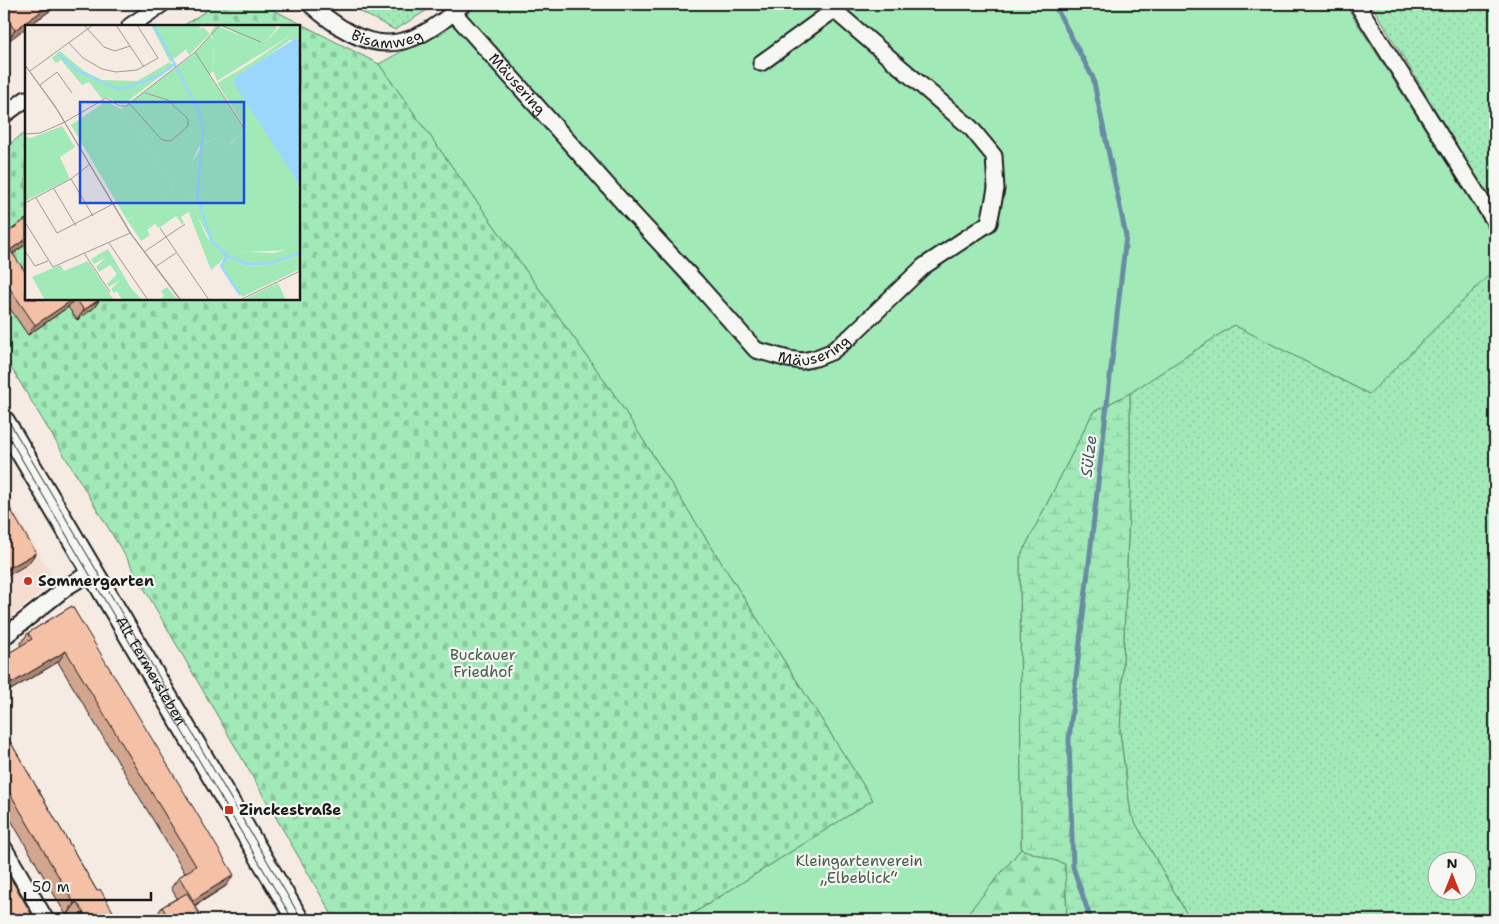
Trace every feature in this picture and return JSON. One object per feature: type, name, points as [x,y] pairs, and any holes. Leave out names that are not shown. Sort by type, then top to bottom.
[{"type":"main road","name":"Alt Fermersleben","points":[[4,422],[298,920]]},
{"type":"street","points":[[131,25],[162,4]]},
{"type":"street","name":"Bisamweg","points":[[310,4],[345,31],[367,41],[385,44],[404,42],[423,35],[458,8]]},
{"type":"street","points":[[1357,4],[1495,222]]},
{"type":"street","points":[[761,63],[830,7]]},
{"type":"street","name":"Mäusering","points":[[458,8],[633,214],[696,281],[756,350],[788,360],[802,361],[831,352],[850,337],[924,266],[989,223],[996,189],[994,156],[971,128],[830,7]]},
{"type":"street","points":[[4,115],[25,100]]},
{"type":"street","points":[[4,637],[68,586],[93,571]]},
{"type":"street","points":[[4,848],[46,920]]},
{"type":"shaded area","points":[[4,493],[55,581],[4,623]]},
{"type":"green space","name":"Buckauer Friedhof","points":[[216,4],[262,4],[379,64],[614,394],[873,800],[683,920],[335,920],[129,562],[4,356],[4,148],[25,133],[25,300],[300,300],[300,25],[184,25]]},
{"type":"green space","points":[[346,4],[437,4],[395,30]]},
{"type":"green space","name":"Kleingartenverein „Elbeblick“","points":[[481,4],[1345,4],[1495,239],[1495,269],[1369,394],[1234,325],[1130,393],[1093,412],[1020,557],[1021,849],[962,920],[683,920],[873,800],[614,394],[379,64],[458,20]]},
{"type":"green space","points":[[1371,4],[1495,4],[1495,208]]},
{"type":"green space","points":[[1495,269],[1495,920],[1190,920],[1131,815],[1120,733],[1130,489],[1130,393],[1234,325],[1369,394]]},
{"type":"green space","points":[[1130,393],[1130,489],[1120,733],[1131,815],[1190,920],[1067,920],[1065,864],[1021,849],[1020,557],[1093,412]]},
{"type":"green space","points":[[1021,849],[1065,864],[1067,920],[962,920]]},
{"type":"building","points":[[4,4],[52,4],[15,30],[4,15]]},
{"type":"building","points":[[25,220],[25,240],[10,250],[25,272],[25,300],[72,300],[35,325],[4,280],[4,227],[7,233]]},
{"type":"building","points":[[77,300],[99,300],[84,310]]},
{"type":"building","points":[[4,498],[36,553],[4,571]]},
{"type":"building","points":[[72,606],[234,875],[193,900],[179,877],[196,866],[66,651],[12,683],[4,668],[4,656],[32,639],[28,633]]},
{"type":"building","points":[[4,731],[97,891],[100,889],[118,920],[88,920],[77,902],[74,903],[4,783]]},
{"type":"building","points":[[4,867],[35,920],[4,920]]},
{"type":"building","points":[[187,893],[203,920],[170,920],[162,907]]},
{"type":"waterway","name":"Sülze","points":[[1054,4],[1093,78],[1126,236],[1069,739],[1073,867],[1091,920]]},
{"type":"tram line","points":[[4,413],[302,920]]},
{"type":"tram line","points":[[4,429],[293,920]]},
{"type":"place","name":"Sommergarten","points":[[28,581]]},
{"type":"place","name":"Zinckestraße","points":[[229,810]]}]
